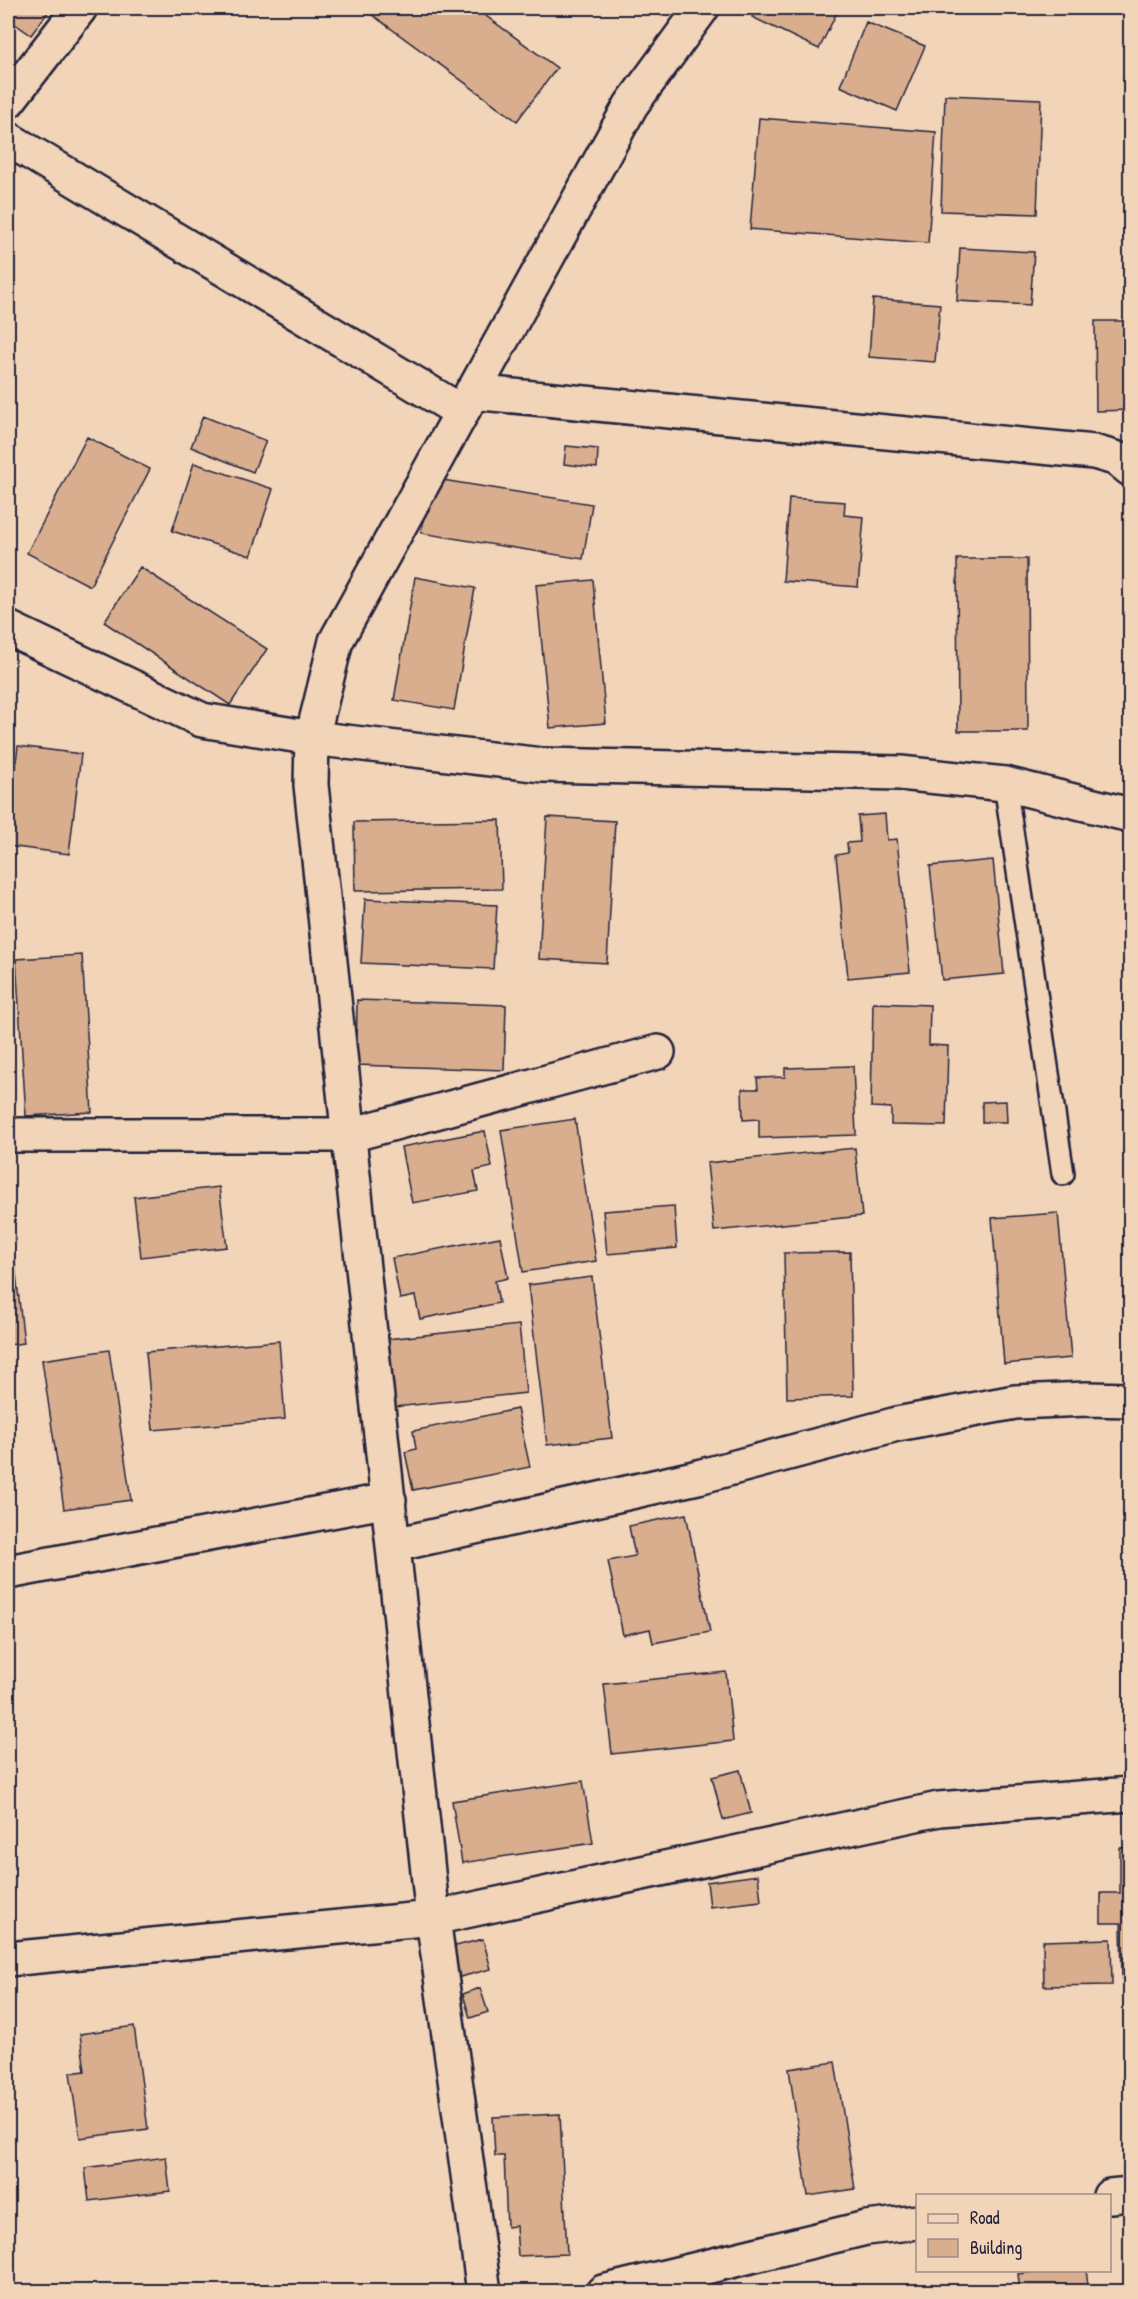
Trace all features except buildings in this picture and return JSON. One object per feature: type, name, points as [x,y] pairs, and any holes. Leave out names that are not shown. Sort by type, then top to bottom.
[{"type":"street","points":[[8,101],[80,8]]},
{"type":"street","points":[[484,2292],[433,1918],[311,785],[312,738],[336,641],[631,105],[702,8]]},
{"type":"street","points":[[8,139],[467,402],[1094,452],[1118,459],[1131,469]]},
{"type":"street","points":[[8,628],[202,720],[312,738],[542,765],[900,773],[1005,784],[1131,815]]},
{"type":"street","points":[[8,1135],[350,1135],[658,1052]]},
{"type":"street","points":[[394,1545],[698,1477],[897,1424],[1015,1402],[1131,1400]]},
{"type":"street","points":[[8,1572],[389,1500]]},
{"type":"street","points":[[8,1959],[433,1918],[939,1809],[1131,1794]]},
{"type":"street","points":[[1111,2196],[1131,2194]]},
{"type":"street","points":[[603,2292],[866,2228],[916,2222]]},
{"type":"lane","points":[[1005,784],[1063,1174]]}]
